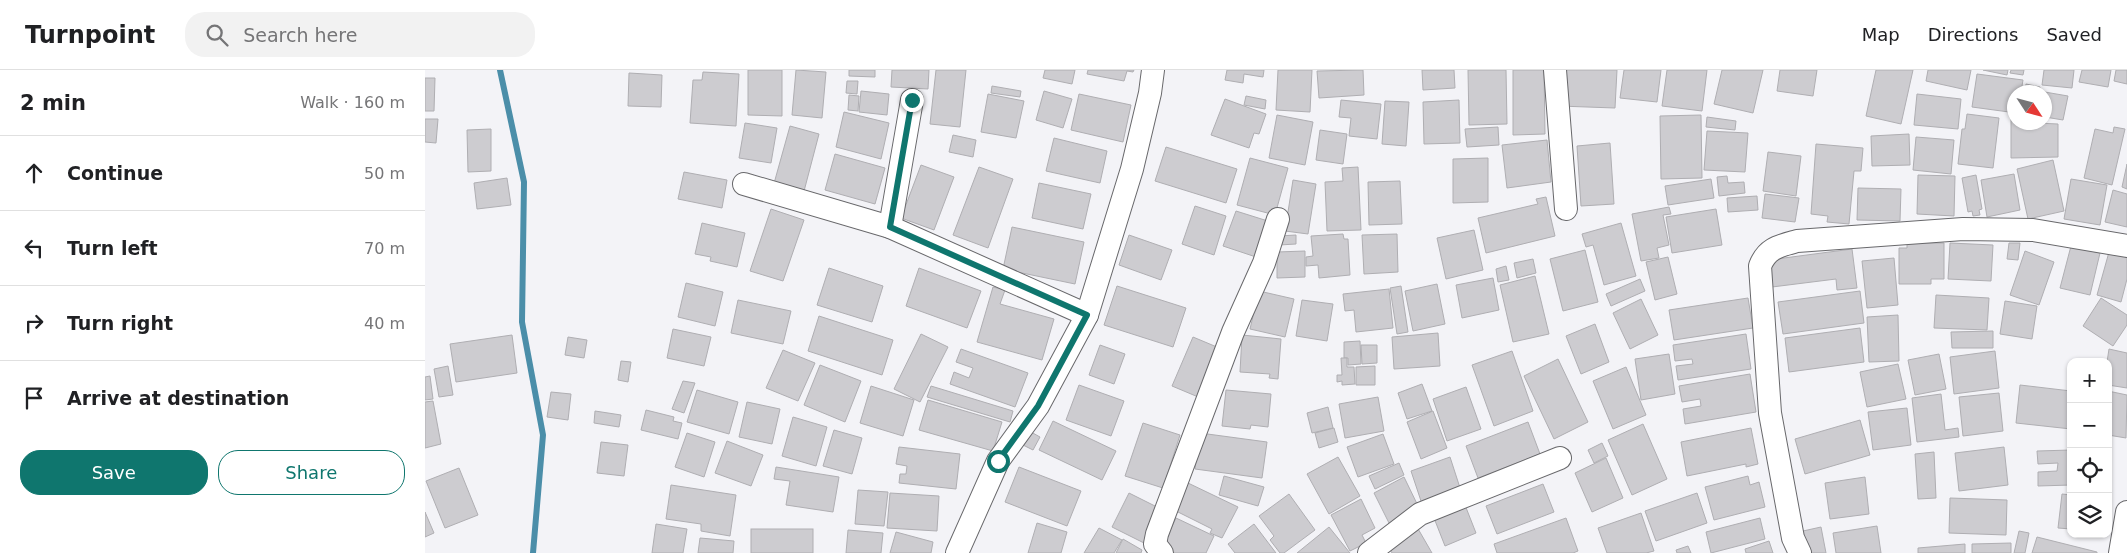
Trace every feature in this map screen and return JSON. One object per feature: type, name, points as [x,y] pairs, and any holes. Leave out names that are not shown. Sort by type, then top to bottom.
[{"type":"street","points":[[957,553],[998,461],[1038,406],[1087,315],[1132,169],[1150,92],[1153,70]]},
{"type":"street","points":[[1555,70],[1566,209]]},
{"type":"street","points":[[890,227],[912,100]]},
{"type":"street","points":[[743,184],[890,227],[1087,315]]},
{"type":"street","points":[[1162,553],[1155,544],[1157,534],[1233,332],[1264,263],[1278,219]]},
{"type":"street","points":[[1800,553],[1793,538],[1770,413],[1760,266],[1764,255],[1773,248],[1797,242],[1963,229],[2033,230],[2127,246]]},
{"type":"street","points":[[1369,553],[1420,514],[1560,458]]},
{"type":"street","points":[[2120,553],[2127,512]]},
{"type":"building","points":[[748,70],[782,70],[782,116],[748,115]]},
{"type":"building","points":[[796,70],[826,72],[822,118],[792,115]]},
{"type":"building","points":[[849,70],[875,70],[875,77],[849,76]]},
{"type":"building","points":[[892,70],[929,70],[928,89],[891,87]]},
{"type":"building","points":[[936,70],[966,70],[960,127],[930,124]]},
{"type":"building","points":[[1045,70],[1075,70],[1072,84],[1043,78]]},
{"type":"building","points":[[1088,70],[1134,70],[1133,72],[1127,71],[1124,81],[1087,74]]},
{"type":"building","points":[[1227,70],[1264,70],[1263,77],[1244,74],[1243,83],[1225,80]]},
{"type":"building","points":[[1278,70],[1312,70],[1310,112],[1276,110]]},
{"type":"building","points":[[1363,70],[1364,95],[1319,98],[1317,71]]},
{"type":"building","points":[[1422,70],[1454,70],[1455,88],[1423,90]]},
{"type":"building","points":[[1468,70],[1506,70],[1507,124],[1469,125]]},
{"type":"building","points":[[1513,70],[1544,70],[1545,134],[1513,135]]},
{"type":"building","points":[[1561,70],[1617,70],[1615,108],[1559,106]]},
{"type":"building","points":[[1624,70],[1661,70],[1657,102],[1620,98]]},
{"type":"building","points":[[1667,70],[1707,70],[1702,111],[1662,106]]},
{"type":"building","points":[[1722,70],[1763,70],[1753,113],[1714,104]]},
{"type":"building","points":[[1780,70],[1817,70],[1813,96],[1777,91]]},
{"type":"building","points":[[1876,70],[1913,70],[1901,124],[1866,116]]},
{"type":"building","points":[[1928,70],[1971,70],[1967,90],[1926,81]]},
{"type":"building","points":[[1983,70],[2008,70],[2007,75]]},
{"type":"building","points":[[2011,70],[2024,70],[2023,75],[2010,73]]},
{"type":"building","points":[[2044,70],[2074,70],[2072,88],[2042,85]]},
{"type":"building","points":[[2082,70],[2111,70],[2108,87],[2079,82]]},
{"type":"building","points":[[2116,70],[2127,70],[2127,84],[2114,81]]},
{"type":"building","points":[[703,72],[739,74],[736,126],[690,123],[693,80],[702,80]]},
{"type":"building","points":[[629,73],[662,75],[661,107],[628,106]]},
{"type":"building","points":[[1977,74],[2023,80],[2022,85],[2007,85],[2007,112],[1972,107]]},
{"type":"building","points":[[425,78],[435,78],[434,111],[425,111]]},
{"type":"building","points":[[847,81],[858,81],[857,94],[846,93]]},
{"type":"building","points":[[992,86],[1021,91],[1020,97],[991,93]]},
{"type":"building","points":[[861,91],[889,94],[887,115],[859,112]]},
{"type":"building","points":[[1044,91],[1072,99],[1063,128],[1036,120]]},
{"type":"building","points":[[2052,93],[2068,96],[2063,120],[2052,118]]},
{"type":"building","points":[[988,94],[1024,101],[1016,138],[981,132]]},
{"type":"building","points":[[1079,94],[1131,105],[1123,142],[1071,130]]},
{"type":"building","points":[[1917,94],[1961,99],[1958,129],[1914,125]]},
{"type":"building","points":[[849,95],[859,96],[858,111],[848,110]]},
{"type":"building","points":[[1246,96],[1266,100],[1265,109],[1244,105]]},
{"type":"building","points":[[1225,99],[1266,114],[1259,134],[1254,133],[1249,148],[1211,135]]},
{"type":"building","points":[[1341,100],[1381,104],[1377,139],[1349,136],[1351,118],[1339,117]]},
{"type":"building","points":[[1459,100],[1460,143],[1424,144],[1423,102]]},
{"type":"building","points":[[1385,101],[1409,102],[1406,146],[1382,144]]},
{"type":"building","points":[[844,112],[889,123],[881,159],[836,147]]},
{"type":"building","points":[[1967,114],[1999,118],[1993,168],[1958,164],[1962,129],[1965,129]]},
{"type":"building","points":[[1277,115],[1313,122],[1305,165],[1269,158]]},
{"type":"building","points":[[1701,115],[1702,178],[1661,179],[1660,116]]},
{"type":"building","points":[[1707,117],[1736,121],[1735,130],[1706,127]]},
{"type":"building","points":[[425,119],[438,119],[436,143],[425,142]]},
{"type":"building","points":[[745,123],[777,128],[771,163],[739,158]]},
{"type":"building","points":[[2052,124],[2058,124],[2058,157],[2011,158],[2011,130],[2052,130]]},
{"type":"building","points":[[790,126],[819,134],[803,195],[773,187]]},
{"type":"building","points":[[1498,127],[1499,145],[1467,147],[1465,129]]},
{"type":"building","points":[[2114,127],[2125,129],[2112,185],[2084,178],[2095,129],[2113,133]]},
{"type":"building","points":[[491,129],[491,171],[468,172],[467,130]]},
{"type":"building","points":[[1320,130],[1347,134],[1343,164],[1316,160]]},
{"type":"building","points":[[1707,131],[1748,133],[1745,172],[1704,170]]},
{"type":"building","points":[[1909,134],[1910,165],[1872,166],[1871,136]]},
{"type":"building","points":[[953,135],[976,140],[973,157],[949,152]]},
{"type":"building","points":[[1916,137],[1954,140],[1951,174],[1913,170]]},
{"type":"building","points":[[1054,138],[1107,151],[1100,183],[1046,171]]},
{"type":"building","points":[[1547,140],[1551,182],[1507,188],[1502,145]]},
{"type":"building","points":[[1610,143],[1614,204],[1581,206],[1577,146]]},
{"type":"building","points":[[1816,144],[1863,148],[1861,171],[1854,171],[1849,224],[1827,222],[1828,216],[1811,214]]},
{"type":"building","points":[[1166,147],[1237,169],[1226,203],[1155,181]]},
{"type":"building","points":[[1768,152],[1801,156],[1796,196],[1763,191]]},
{"type":"building","points":[[835,154],[885,168],[875,204],[825,190]]},
{"type":"building","points":[[1250,158],[1288,168],[1275,215],[1237,205]]},
{"type":"building","points":[[1488,158],[1488,202],[1453,203],[1453,159]]},
{"type":"building","points":[[2053,160],[2064,211],[2028,219],[2017,169]]},
{"type":"building","points":[[2127,164],[2127,189],[2122,187]]},
{"type":"building","points":[[921,165],[954,177],[934,230],[901,218]]},
{"type":"building","points":[[979,167],[1013,179],[988,248],[953,235]]},
{"type":"building","points":[[1358,167],[1361,230],[1327,231],[1325,182],[1343,181],[1342,168]]},
{"type":"building","points":[[684,172],[727,180],[722,208],[678,199]]},
{"type":"building","points":[[2014,174],[2020,210],[1987,217],[1981,180]]},
{"type":"building","points":[[1918,175],[1955,176],[1954,216],[1917,214]]},
{"type":"building","points":[[1976,175],[1982,209],[1979,210],[1980,215],[1973,216],[1972,211],[1968,212],[1962,178]]},
{"type":"building","points":[[1727,176],[1728,183],[1744,182],[1745,193],[1719,196],[1717,177]]},
{"type":"building","points":[[507,178],[511,205],[477,209],[474,183]]},
{"type":"building","points":[[1711,179],[1714,198],[1668,205],[1665,186]]},
{"type":"building","points":[[2071,179],[2107,185],[2100,225],[2064,219]]},
{"type":"building","points":[[1293,180],[1316,184],[1308,234],[1285,231]]},
{"type":"building","points":[[1400,181],[1402,224],[1369,225],[1368,182]]},
{"type":"building","points":[[1039,183],[1091,194],[1083,229],[1032,218]]},
{"type":"building","points":[[1858,188],[1901,189],[1900,221],[1857,220]]},
{"type":"building","points":[[2113,190],[2127,194],[2127,227],[2105,222]]},
{"type":"building","points":[[1765,194],[1799,198],[1795,222],[1762,218]]},
{"type":"building","points":[[1757,196],[1758,210],[1728,212],[1727,198]]},
{"type":"building","points":[[1546,197],[1555,236],[1486,253],[1478,218],[1538,204],[1536,199]]},
{"type":"building","points":[[1195,206],[1226,216],[1214,255],[1182,244]]},
{"type":"building","points":[[1669,207],[1671,214],[1663,215],[1669,245],[1657,248],[1659,258],[1641,261],[1632,214]]},
{"type":"building","points":[[771,209],[804,220],[783,281],[750,271]]},
{"type":"building","points":[[1716,209],[1722,245],[1672,253],[1666,217]]},
{"type":"building","points":[[1236,211],[1271,222],[1259,258],[1223,246]]},
{"type":"building","points":[[702,223],[745,233],[737,267],[710,261],[711,257],[695,254]]},
{"type":"building","points":[[1621,223],[1636,276],[1604,285],[1593,245],[1586,247],[1582,234]]},
{"type":"building","points":[[1012,227],[1084,242],[1075,284],[1003,269]]},
{"type":"building","points":[[1474,230],[1483,270],[1446,279],[1437,238]]},
{"type":"building","points":[[1343,234],[1344,239],[1348,239],[1350,275],[1319,278],[1318,265],[1306,266],[1306,257],[1313,256],[1311,236]]},
{"type":"building","points":[[1397,234],[1398,272],[1364,274],[1362,235]]},
{"type":"building","points":[[1129,235],[1172,250],[1161,280],[1119,265]]},
{"type":"building","points":[[1296,235],[1296,244],[1279,245],[1279,236]]},
{"type":"building","points":[[1907,243],[1944,243],[1944,279],[1931,279],[1931,284],[1899,284],[1899,248],[1907,248]]},
{"type":"building","points":[[1950,243],[1993,245],[1991,281],[1948,279]]},
{"type":"building","points":[[2009,243],[2020,243],[2018,260],[2007,259]]},
{"type":"building","points":[[2071,246],[2100,253],[2090,295],[2060,288]]},
{"type":"building","points":[[1852,249],[1857,288],[1837,290],[1836,279],[1772,287],[1769,260]]},
{"type":"building","points":[[1585,250],[1598,302],[1563,311],[1550,259]]},
{"type":"building","points":[[1305,251],[1305,277],[1277,278],[1277,252]]},
{"type":"building","points":[[2025,251],[2054,262],[2039,305],[2010,295]]},
{"type":"building","points":[[2109,252],[2127,257],[2127,279],[2121,302],[2097,295]]},
{"type":"building","points":[[1668,257],[1677,294],[1655,300],[1646,262]]},
{"type":"building","points":[[1894,258],[1898,305],[1867,308],[1862,261]]},
{"type":"building","points":[[1533,259],[1536,273],[1517,278],[1514,263]]},
{"type":"building","points":[[1506,266],[1509,280],[1498,282],[1496,269]]},
{"type":"building","points":[[829,268],[883,286],[872,322],[817,305]]},
{"type":"building","points":[[919,268],[981,291],[967,328],[906,306]]},
{"type":"building","points":[[1535,276],[1549,334],[1513,342],[1500,285]]},
{"type":"building","points":[[1493,278],[1499,310],[1462,318],[1456,285]]},
{"type":"building","points":[[1640,279],[1645,291],[1611,306],[1606,294]]},
{"type":"building","points":[[686,283],[723,292],[715,326],[678,317]]},
{"type":"building","points":[[1437,284],[1445,324],[1413,331],[1405,291]]},
{"type":"building","points":[[1117,286],[1186,308],[1173,347],[1104,325]]},
{"type":"building","points":[[1401,286],[1408,332],[1397,334],[1390,288]]},
{"type":"building","points":[[993,287],[1005,290],[1000,304],[1054,319],[1042,360],[977,342]]},
{"type":"building","points":[[1389,289],[1393,328],[1356,332],[1354,310],[1345,311],[1343,294]]},
{"type":"building","points":[[1259,291],[1294,299],[1285,337],[1250,329]]},
{"type":"building","points":[[1860,291],[1864,323],[1783,334],[1778,302]]},
{"type":"building","points":[[1936,295],[1989,298],[1987,330],[1934,328]]},
{"type":"building","points":[[1748,298],[1753,328],[1674,340],[1669,310]]},
{"type":"building","points":[[2101,298],[2127,315],[2127,325],[2113,346],[2083,326]]},
{"type":"building","points":[[1641,299],[1658,335],[1630,349],[1613,313]]},
{"type":"building","points":[[738,300],[791,311],[783,344],[731,333]]},
{"type":"building","points":[[1302,300],[1333,304],[1327,341],[1296,336]]},
{"type":"building","points":[[2005,301],[2037,306],[2032,339],[2000,334]]},
{"type":"building","points":[[1898,315],[1899,361],[1869,362],[1867,317]]},
{"type":"building","points":[[819,316],[893,340],[882,375],[808,351]]},
{"type":"building","points":[[1595,324],[1609,362],[1581,374],[1566,336]]},
{"type":"building","points":[[1860,328],[1864,362],[1789,372],[1785,338]]},
{"type":"building","points":[[673,329],[711,337],[704,366],[667,358]]},
{"type":"building","points":[[1993,331],[1993,348],[1952,348],[1951,332]]},
{"type":"building","points":[[1438,333],[1440,366],[1394,369],[1392,337]]},
{"type":"building","points":[[921,334],[948,347],[920,402],[894,389]]},
{"type":"building","points":[[1746,334],[1751,369],[1678,380],[1676,366],[1693,364],[1692,359],[1675,361],[1673,345]]},
{"type":"building","points":[[512,335],[517,373],[456,382],[450,344]]},
{"type":"building","points":[[1242,335],[1281,339],[1278,379],[1269,378],[1270,374],[1240,372]]},
{"type":"building","points":[[568,337],[587,340],[584,358],[565,355]]},
{"type":"building","points":[[1193,337],[1224,350],[1203,399],[1172,386]]},
{"type":"building","points":[[1360,341],[1361,364],[1348,365],[1348,358],[1344,358],[1344,342]]},
{"type":"building","points":[[1100,345],[1125,354],[1114,384],[1089,375]]},
{"type":"building","points":[[1361,345],[1377,345],[1377,363],[1362,364]]},
{"type":"building","points":[[961,349],[1028,373],[1015,407],[950,384],[954,372],[969,378],[973,368],[956,362]]},
{"type":"building","points":[[2109,349],[2127,353],[2127,388],[2112,386],[2112,358],[2108,358]]},
{"type":"building","points":[[783,350],[815,363],[798,401],[766,388]]},
{"type":"building","points":[[1512,351],[1533,411],[1494,426],[1472,365]]},
{"type":"building","points":[[1995,351],[1999,388],[1954,394],[1950,357]]},
{"type":"building","points":[[1669,354],[1675,394],[1641,400],[1635,359]]},
{"type":"building","points":[[1939,354],[1946,389],[1915,395],[1908,360]]},
{"type":"building","points":[[1341,358],[1347,358],[1347,367],[1354,367],[1355,384],[1342,385],[1342,381],[1337,382],[1337,375],[1342,375]]},
{"type":"building","points":[[1558,359],[1588,422],[1554,439],[1524,376]]},
{"type":"building","points":[[621,361],[631,362],[628,382],[618,380]]},
{"type":"building","points":[[1898,364],[1906,399],[1867,407],[1860,372]]},
{"type":"building","points":[[820,365],[861,381],[845,422],[804,405]]},
{"type":"building","points":[[448,366],[453,395],[439,397],[434,369]]},
{"type":"building","points":[[1375,366],[1375,385],[1356,385],[1356,367]]},
{"type":"building","points":[[1626,367],[1646,415],[1613,429],[1593,381]]},
{"type":"building","points":[[1750,374],[1756,412],[1685,424],[1683,409],[1701,406],[1700,399],[1682,402],[1679,386]]},
{"type":"building","points":[[430,376],[433,399],[425,400],[425,377]]},
{"type":"building","points":[[683,381],[695,383],[684,413],[672,409]]},
{"type":"building","points":[[1422,384],[1432,411],[1407,419],[1398,393]]},
{"type":"building","points":[[1079,385],[1124,401],[1111,436],[1066,420]]},
{"type":"building","points":[[2020,385],[2067,391],[2067,429],[2016,423]]},
{"type":"building","points":[[871,386],[914,400],[903,436],[860,423]]},
{"type":"building","points":[[931,386],[1013,411],[1010,422],[927,397]]},
{"type":"building","points":[[1466,387],[1481,429],[1447,441],[1433,399]]},
{"type":"building","points":[[697,390],[738,402],[729,434],[687,422]]},
{"type":"building","points":[[1226,390],[1271,394],[1268,427],[1251,425],[1250,429],[1222,426]]},
{"type":"building","points":[[551,392],[571,394],[568,420],[547,417]]},
{"type":"building","points":[[2112,392],[2127,395],[2126,438],[2112,436]]},
{"type":"building","points":[[1999,393],[2003,431],[1963,436],[1959,397]]},
{"type":"building","points":[[1941,394],[1945,430],[1958,428],[1959,437],[1917,442],[1912,398]]},
{"type":"building","points":[[1378,397],[1384,431],[1345,438],[1339,404]]},
{"type":"building","points":[[928,400],[1002,422],[993,451],[919,430]]},
{"type":"building","points":[[433,401],[441,444],[425,448],[425,402]]},
{"type":"building","points":[[747,402],[780,409],[772,444],[739,437]]},
{"type":"building","points":[[1328,407],[1333,428],[1312,433],[1307,413]]},
{"type":"building","points":[[1907,408],[1911,445],[1873,450],[1868,412]]},
{"type":"building","points":[[646,410],[674,417],[673,421],[682,423],[678,439],[641,430]]},
{"type":"building","points":[[595,411],[621,415],[619,427],[594,423]]},
{"type":"building","points":[[1433,411],[1447,448],[1421,459],[1407,422]]},
{"type":"building","points":[[793,417],[827,427],[816,466],[782,456]]},
{"type":"building","points":[[1860,420],[1870,455],[1805,474],[1795,439]]},
{"type":"building","points":[[1053,421],[1116,451],[1102,480],[1039,450]]},
{"type":"building","points":[[1528,422],[1540,454],[1478,478],[1466,446]]},
{"type":"building","points":[[1143,423],[1180,435],[1163,488],[1125,476]]},
{"type":"building","points":[[1643,424],[1667,479],[1632,495],[1608,440]]},
{"type":"building","points":[[1334,428],[1338,442],[1319,448],[1315,433]]},
{"type":"building","points":[[1751,428],[1758,464],[1746,467],[1746,464],[1687,476],[1681,442]]},
{"type":"building","points":[[834,430],[862,438],[852,474],[823,466]]},
{"type":"building","points":[[1031,432],[1040,437],[1033,450],[1023,445]]},
{"type":"building","points":[[687,433],[715,442],[704,477],[675,467]]},
{"type":"building","points":[[1200,433],[1267,442],[1262,478],[1195,469]]},
{"type":"building","points":[[1383,434],[1394,464],[1358,477],[1347,447]]},
{"type":"building","points":[[727,441],[763,455],[751,486],[715,473]]},
{"type":"building","points":[[601,442],[628,445],[624,476],[597,473]]},
{"type":"building","points":[[1602,443],[1608,456],[1594,463],[1588,450]]},
{"type":"building","points":[[899,447],[960,454],[956,489],[899,483],[900,474],[906,474],[907,466],[896,464]]},
{"type":"building","points":[[2004,447],[2008,485],[1959,491],[1955,453]]},
{"type":"building","points":[[2067,450],[2067,485],[2038,486],[2038,472],[2057,471],[2058,463],[2038,464],[2037,451]]},
{"type":"building","points":[[1934,452],[1936,498],[1918,499],[1915,454]]},
{"type":"building","points":[[1338,457],[1360,496],[1329,514],[1307,474]]},
{"type":"building","points":[[1450,457],[1462,494],[1423,507],[1411,471]]},
{"type":"building","points":[[1606,458],[1623,498],[1592,512],[1575,473]]},
{"type":"building","points":[[1399,463],[1404,475],[1375,489],[1369,476]]},
{"type":"building","points":[[776,467],[839,477],[833,512],[786,505],[790,481],[774,479]]},
{"type":"building","points":[[1019,467],[1081,491],[1067,526],[1005,502]]},
{"type":"building","points":[[459,468],[478,515],[445,528],[426,481]]},
{"type":"building","points":[[1224,476],[1264,487],[1258,506],[1219,495]]},
{"type":"building","points":[[1748,476],[1750,485],[1759,482],[1765,507],[1714,520],[1705,487]]},
{"type":"building","points":[[1404,477],[1421,512],[1391,527],[1374,493]]},
{"type":"building","points":[[1865,477],[1869,514],[1830,519],[1825,483]]},
{"type":"building","points":[[1188,483],[1238,507],[1222,538],[1210,533],[1212,529],[1174,510]]},
{"type":"building","points":[[1543,484],[1554,512],[1497,534],[1486,506]]},
{"type":"building","points":[[671,485],[736,495],[730,536],[701,531],[701,524],[666,519]]},
{"type":"building","points":[[858,490],[888,492],[884,526],[855,524]]},
{"type":"building","points":[[890,493],[939,496],[937,531],[887,528]]},
{"type":"building","points":[[1129,493],[1161,509],[1144,543],[1112,527]]},
{"type":"building","points":[[1697,493],[1707,523],[1656,541],[1645,511]]},
{"type":"building","points":[[1289,494],[1315,530],[1284,553],[1280,553],[1270,540],[1274,536],[1259,516]]},
{"type":"building","points":[[2062,494],[2067,495],[2067,529],[2058,528]]},
{"type":"building","points":[[1950,498],[2007,500],[2006,535],[1949,533]]},
{"type":"building","points":[[1361,499],[1375,528],[1362,535],[1366,543],[1350,551],[1331,515]]},
{"type":"building","points":[[1465,505],[1476,533],[1445,546],[1434,518]]},
{"type":"building","points":[[425,512],[434,533],[425,537]]},
{"type":"building","points":[[1641,513],[1654,551],[1646,553],[1607,553],[1598,528]]},
{"type":"building","points":[[1176,518],[1214,536],[1206,553],[1174,553],[1162,547]]},
{"type":"building","points":[[1566,518],[1578,551],[1573,553],[1497,553],[1494,544]]},
{"type":"building","points":[[1760,518],[1765,539],[1711,553],[1706,532]]},
{"type":"building","points":[[1037,523],[1067,532],[1061,553],[1028,553]]},
{"type":"building","points":[[656,524],[687,529],[683,553],[652,553]]},
{"type":"building","points":[[1254,524],[1276,553],[1235,553],[1228,544]]},
{"type":"building","points":[[1877,526],[1881,553],[1836,553],[1833,533]]},
{"type":"building","points":[[1329,527],[1350,553],[1297,553]]},
{"type":"building","points":[[1417,527],[1432,553],[1392,553],[1387,545]]},
{"type":"building","points":[[1821,527],[1826,553],[1808,553],[1803,531]]},
{"type":"building","points":[[1099,528],[1122,540],[1114,553],[1084,553]]},
{"type":"building","points":[[751,529],[813,529],[813,553],[751,553]]},
{"type":"building","points":[[848,530],[883,533],[881,553],[846,553]]},
{"type":"building","points":[[2019,531],[2029,533],[2025,553],[2014,553]]},
{"type":"building","points":[[896,532],[933,542],[931,553],[890,553]]},
{"type":"building","points":[[2037,537],[2097,552],[2097,553],[2032,553]]},
{"type":"building","points":[[700,538],[734,541],[733,553],[698,553]]},
{"type":"building","points":[[1123,539],[1142,550],[1141,553],[1116,553]]},
{"type":"building","points":[[1769,541],[1773,553],[1746,553],[1745,549]]},
{"type":"building","points":[[2011,543],[2011,553],[1972,553],[1972,544]]},
{"type":"building","points":[[1965,544],[1965,553],[1918,553],[1918,548]]},
{"type":"building","points":[[1688,546],[1691,553],[1677,553],[1676,550]]},
{"type":"waterway","points":[[500,70],[524,182],[522,322],[543,435],[533,553]]},
{"type":"route","points":[[912,100],[890,227],[1087,315],[1038,406],[998,461]]}]
